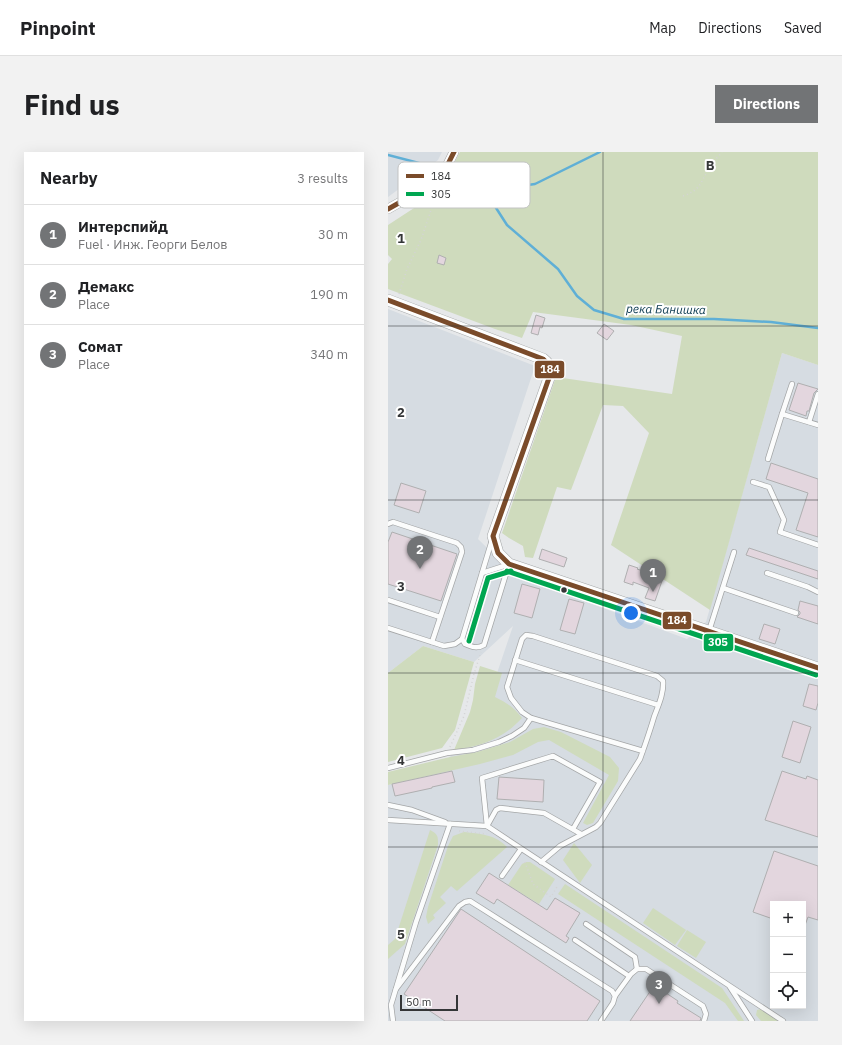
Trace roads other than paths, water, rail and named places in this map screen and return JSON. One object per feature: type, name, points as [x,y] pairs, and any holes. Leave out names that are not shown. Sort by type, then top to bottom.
[{"type":"street","points":[[449,162],[454,152]]},
{"type":"street","points":[[388,209],[398,203]]},
{"type":"street","points":[[392,301],[543,360],[547,362],[549,366],[549,378],[492,536],[498,553],[509,564],[709,632],[818,667]]},
{"type":"lane","points":[[768,459],[792,384]]},
{"type":"lane","points":[[809,422],[818,394]]},
{"type":"lane","points":[[782,414],[818,425]]},
{"type":"lane","points":[[753,482],[769,487],[784,520],[780,532],[818,545]]},
{"type":"lane","points":[[388,524],[393,522],[457,543],[461,547],[462,552],[432,642]]},
{"type":"lane","points":[[388,628],[444,646],[455,644],[462,639],[492,536]]},
{"type":"lane","points":[[709,632],[734,552]]},
{"type":"lane","points":[[482,573],[509,564]]},
{"type":"lane","points":[[462,639],[465,644],[474,648],[480,648],[484,645],[509,564]]},
{"type":"lane","points":[[767,573],[818,592]]},
{"type":"lane","points":[[723,588],[796,612]]},
{"type":"lane","points":[[388,600],[440,617]]},
{"type":"lane","points":[[542,862],[560,846],[596,827],[600,823],[640,759],[643,751],[658,705],[664,689],[663,681],[657,676],[532,636],[526,636],[522,639],[507,687],[511,698],[522,712],[531,718],[643,751]]},
{"type":"lane","points":[[515,660],[658,705]]},
{"type":"lane","points":[[388,768],[447,753],[473,750],[499,742],[524,728],[531,718]]},
{"type":"lane","points":[[487,826],[482,778],[553,756],[600,782],[573,829]]},
{"type":"lane","points":[[388,805],[412,810],[450,824]]},
{"type":"lane","points":[[487,826],[496,810],[500,808],[544,813],[582,834]]},
{"type":"lane","points":[[388,820],[487,826],[783,1021]]},
{"type":"lane","points":[[391,1018],[391,1006],[416,922],[450,824]]},
{"type":"lane","points":[[502,876],[521,849]]},
{"type":"lane","points":[[396,989],[459,906],[470,901],[612,991],[616,996]]},
{"type":"lane","points":[[586,924],[635,958],[637,969]]},
{"type":"lane","points":[[575,940],[629,976]]},
{"type":"lane","points":[[601,1021],[629,976],[637,969],[646,969],[703,1006],[706,1014],[704,1021]]},
{"type":"lane","points":[[728,984],[752,1021]]},
{"type":"waterway","points":[[530,185],[535,184],[600,152]]},
{"type":"waterway","points":[[388,155],[415,162]]},
{"type":"waterway","name":"река Банишка","points":[[496,208],[507,225],[558,269],[577,296],[594,310],[624,319],[714,319],[771,322],[818,328]]},
{"type":"place","name":"Демакс","points":[[420,569]]},
{"type":"place","name":"Интерспийд","points":[[653,592]]},
{"type":"place","name":"Сомат","points":[[659,1004]]}]
